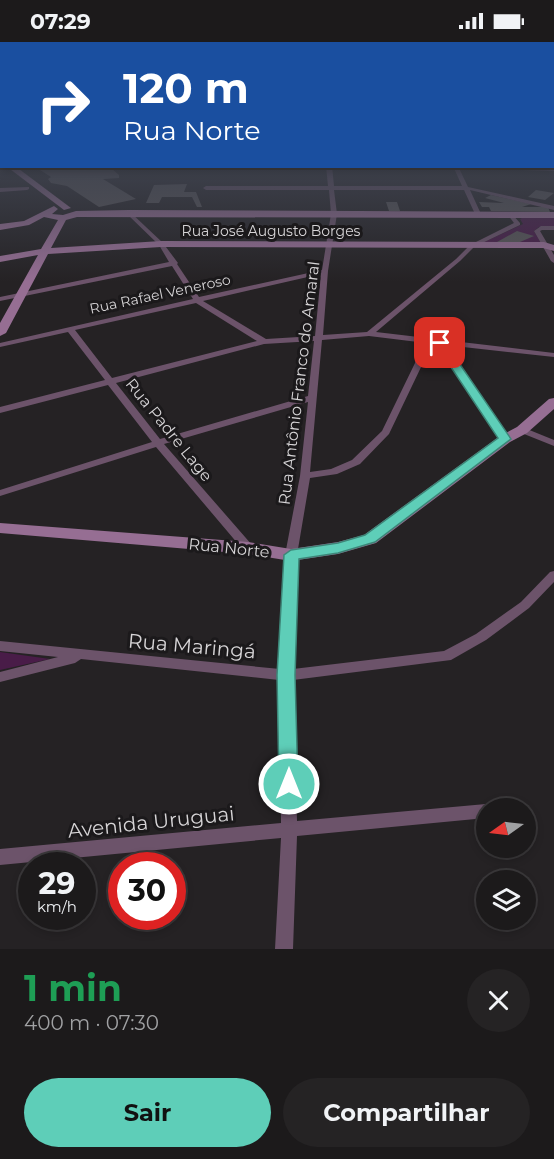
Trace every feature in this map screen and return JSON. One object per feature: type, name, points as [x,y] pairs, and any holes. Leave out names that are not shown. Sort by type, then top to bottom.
[{"type":"street","points":[[37,197],[51,210]]},
{"type":"street","points":[[52,197],[67,208]]},
{"type":"street","name":"Rua Antônio Franco do Amaral","points":[[284,949],[289,829],[286,675],[291,555],[305,476],[325,271],[331,245],[334,214],[333,197]]},
{"type":"street","points":[[470,197],[478,214]]},
{"type":"street","points":[[507,197],[554,208]]},
{"type":"street","points":[[0,227],[26,223],[51,210],[67,208],[75,210],[76,214]]},
{"type":"street","points":[[51,210],[46,214],[51,218],[63,218],[76,214],[129,213],[554,215]]},
{"type":"street","points":[[129,213],[161,244],[197,300],[264,342]]},
{"type":"street","points":[[369,334],[459,260],[472,246],[518,224],[512,215]]},
{"type":"street","points":[[0,333],[63,218]]},
{"type":"street","points":[[554,228],[537,230],[543,245],[554,261]]},
{"type":"street","name":"Rua José Augusto Borges","points":[[0,260],[45,251],[161,244],[543,245],[554,248]]},
{"type":"street","points":[[0,299],[175,264]]},
{"type":"street","name":"Rua Rafael Veneroso","points":[[0,345],[325,271]]},
{"type":"street","name":"Rua Padre Lage","points":[[69,328],[158,443],[248,548]]},
{"type":"street","points":[[0,410],[264,342],[369,334],[422,342],[554,355]]},
{"type":"street","points":[[305,476],[333,472],[356,462],[386,432],[419,363],[422,342]]},
{"type":"street","points":[[440,343],[505,439]]},
{"type":"street","points":[[0,492],[314,398]]},
{"type":"street","name":"Rua Norte","points":[[0,528],[248,548],[291,555],[338,548],[370,539],[505,439],[522,430],[554,402]]},
{"type":"street","points":[[522,430],[554,443]]},
{"type":"street","name":"Rua Maringá","points":[[0,646],[286,675],[446,656],[481,637],[525,605],[554,575]]},
{"type":"street","points":[[0,677],[81,656]]},
{"type":"street","name":"Avenida Uruguai","points":[[0,857],[476,812]]},
{"type":"shaded area","points":[[554,217],[554,227],[539,227],[534,231],[542,245],[482,243],[523,224],[520,219]]},
{"type":"shaded area","points":[[0,652],[50,659],[0,670]]},
{"type":"building","points":[[84,197],[136,199],[99,207]]},
{"type":"building","points":[[149,197],[162,197],[159,203],[146,203]]},
{"type":"building","points":[[192,197],[198,197],[202,207],[197,207]]},
{"type":"building","points":[[501,197],[531,204],[522,207],[548,207],[550,212],[491,211],[489,207],[482,207],[479,202],[504,203],[485,198]]},
{"type":"building","points":[[530,197],[548,197],[545,200]]},
{"type":"building","points":[[386,202],[397,202],[400,211],[389,211]]},
{"type":"building","points":[[517,231],[534,236],[520,242],[497,242]]},
{"type":"route","points":[[289,784],[286,675],[291,555],[338,548],[370,539],[505,439],[440,343]]}]
